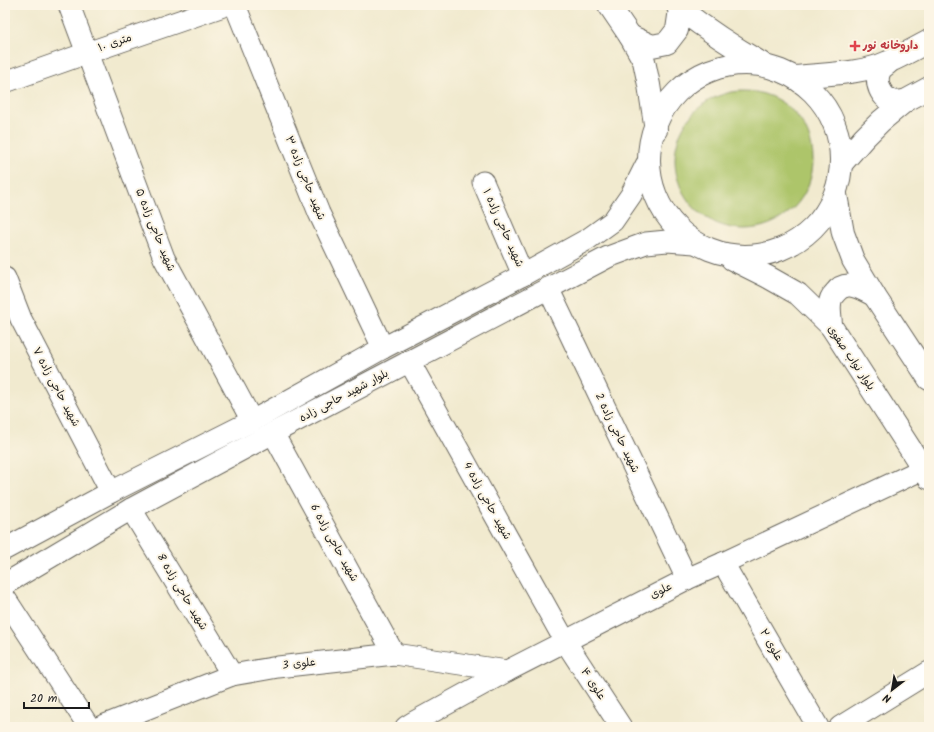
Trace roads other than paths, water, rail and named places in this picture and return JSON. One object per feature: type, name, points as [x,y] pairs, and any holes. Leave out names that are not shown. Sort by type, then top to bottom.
[{"type":"main road","points":[[609,5],[630,36],[644,61],[656,130]]},
{"type":"main road","points":[[630,36],[652,46],[667,43],[678,30],[678,7]]},
{"type":"main road","points":[[678,7],[727,43],[764,65],[795,77],[821,99],[837,129],[842,163],[836,195],[819,224],[792,246],[760,257],[726,256],[695,244],[670,223],[654,196],[646,165],[656,130],[671,96],[698,75],[730,64],[764,65]]},
{"type":"main road","points":[[795,77],[866,69],[888,63],[929,41]]},
{"type":"main road","points":[[888,63],[881,70],[878,79],[880,89],[886,97],[894,102],[905,101]]},
{"type":"main road","points":[[842,163],[881,121],[905,101],[929,88]]},
{"type":"main road","points":[[836,195],[843,233],[853,260],[929,379]]},
{"type":"main road","name":"بلوار نواب صفوی","points":[[726,256],[798,294],[831,326],[926,473]]},
{"type":"main road","points":[[831,326],[830,303],[833,295],[838,289],[851,285],[874,295]]},
{"type":"street","name":"شهید حاجی زاده ۵","points":[[69,5],[164,258],[252,421]]},
{"type":"street","name":"۱۰ متری","points":[[5,82],[226,5]]},
{"type":"street","name":"شهید حاجی زاده ۳","points":[[235,5],[319,213],[383,348]]},
{"type":"street","name":"بلوار شهید حاجی زاده","points":[[5,549],[111,492],[252,421],[383,348],[523,275],[588,239],[613,221],[631,195],[646,165]]},
{"type":"street","name":"شهید حاجی زاده ۱","points":[[483,182],[523,275]]},
{"type":"street","name":"بلوار شهید حاجی زاده","points":[[5,584],[131,509],[608,257],[646,243],[667,241],[695,244]]},
{"type":"street","name":"شهید حاجی زاده ۷","points":[[5,278],[21,319],[111,492]]},
{"type":"street","name":"شهید حاجی زاده 2","points":[[548,288],[686,579]]},
{"type":"street","name":"شهید حاجی زاده 4","points":[[409,361],[565,641]]},
{"type":"street","name":"شهید حاجی زاده 6","points":[[273,433],[394,654]]},
{"type":"street","name":"علوی","points":[[412,725],[507,671],[686,579],[926,473]]},
{"type":"street","name":"شهید حاجی زاده 8","points":[[131,509],[232,676]]},
{"type":"street","name":"علوی ۲","points":[[723,563],[818,727]]},
{"type":"street","points":[[5,598],[89,727]]},
{"type":"street","name":"علوی ۴","points":[[565,641],[621,727]]},
{"type":"street","name":"علوی 3","points":[[100,727],[232,676],[278,667],[394,654],[507,671]]},
{"type":"street","points":[[840,727],[929,672]]},
{"type":"place","name":"داروخانه نور","points":[[855,46]]}]
